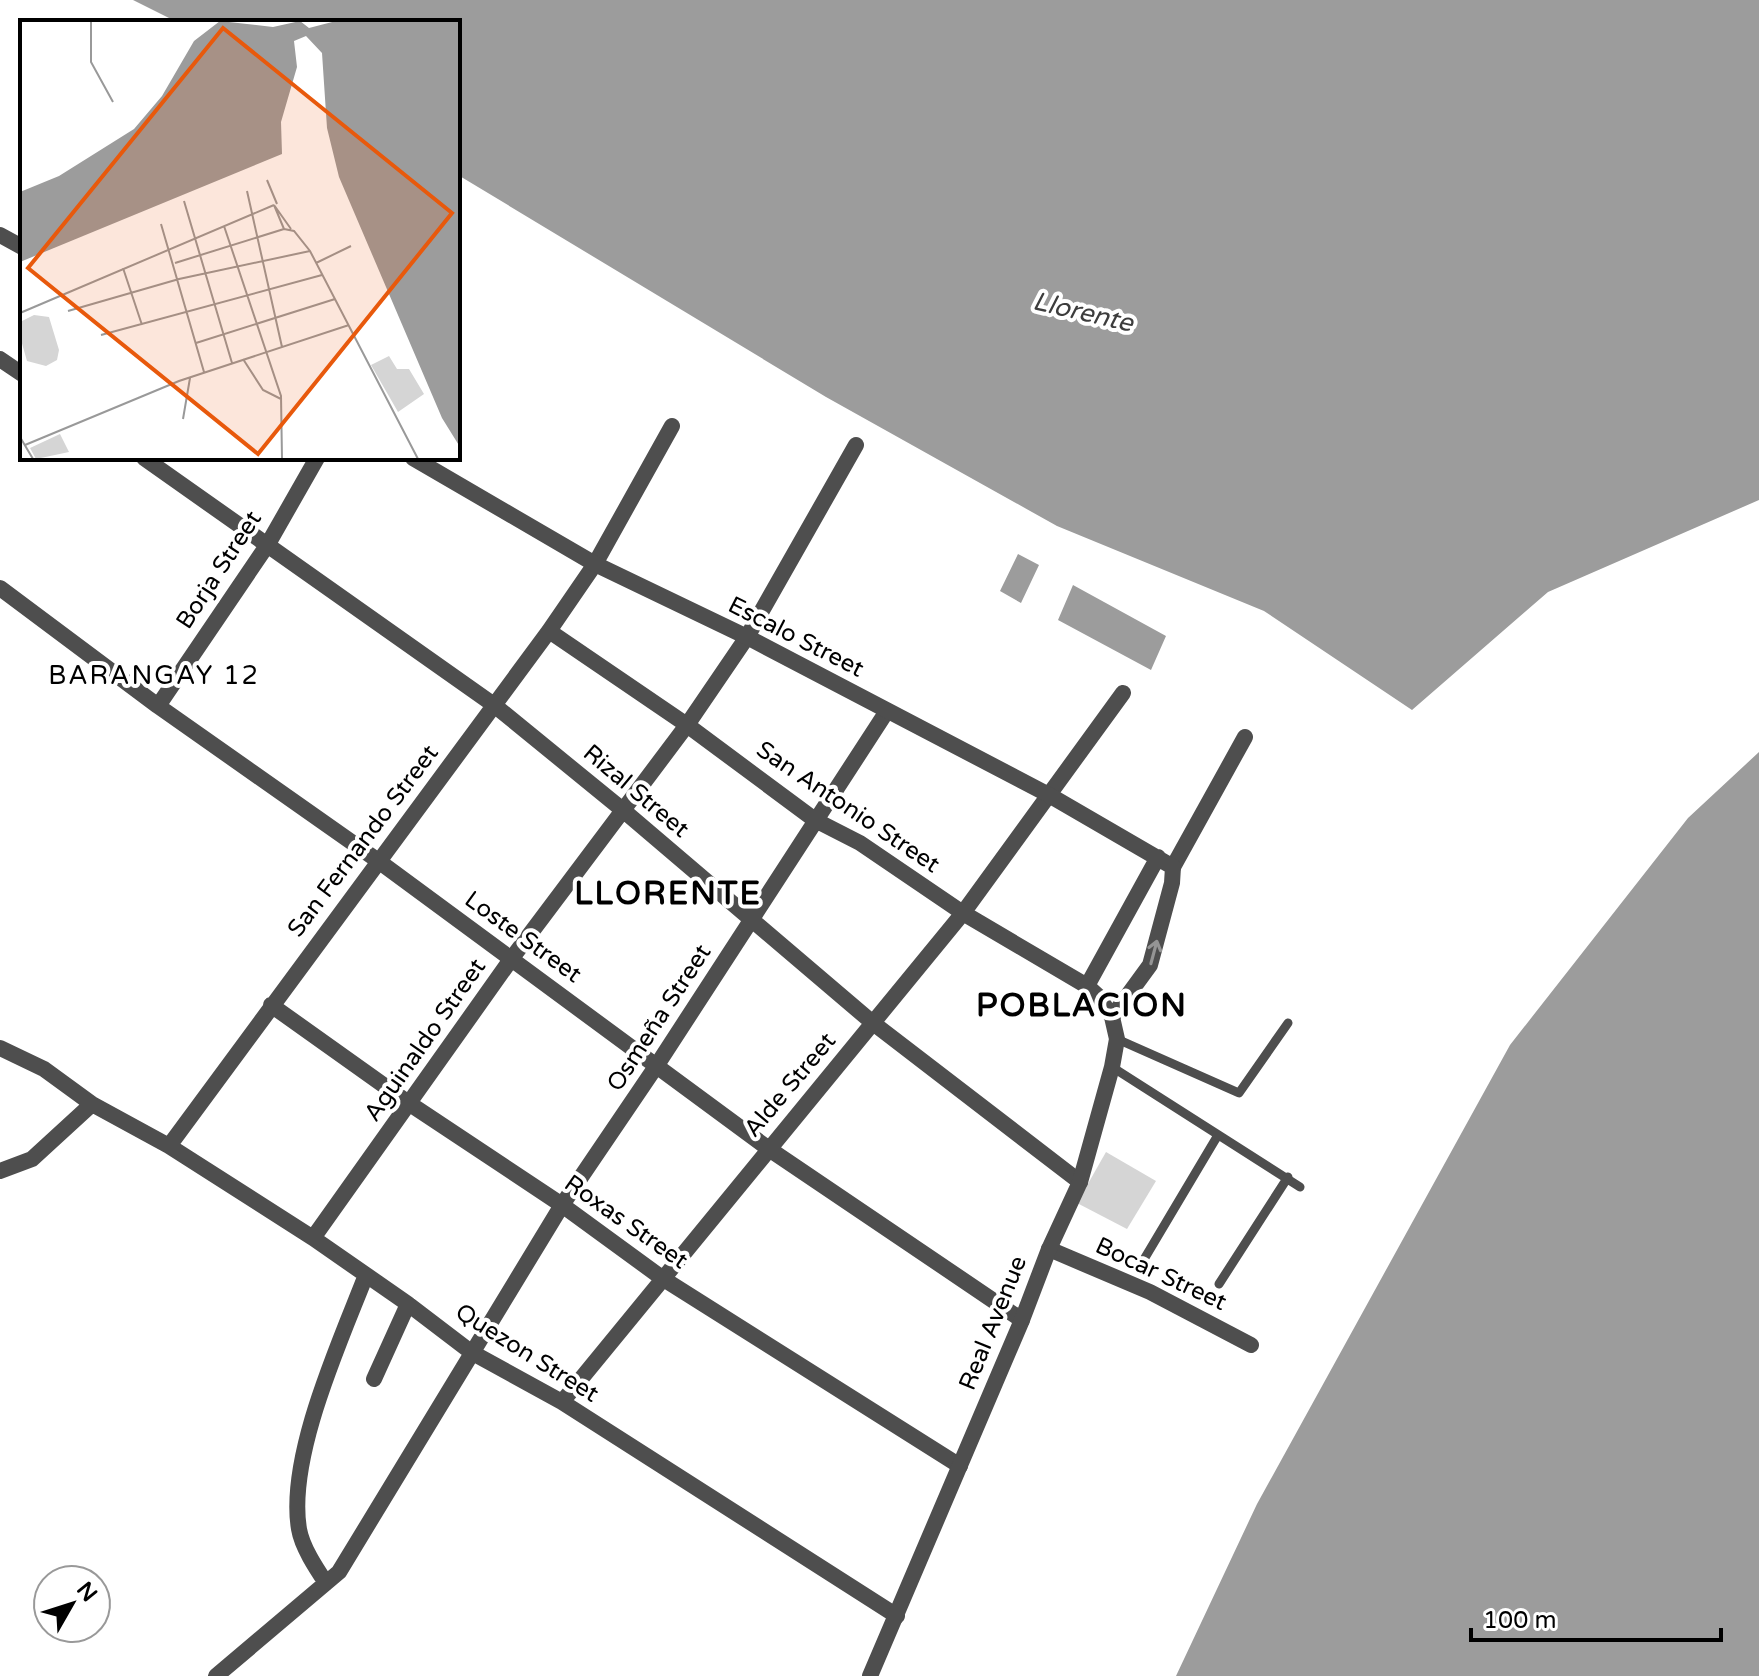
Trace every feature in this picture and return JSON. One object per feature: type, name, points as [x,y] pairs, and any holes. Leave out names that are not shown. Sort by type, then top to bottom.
[{"type":"street","points":[[0,235],[20,246]]},
{"type":"street","points":[[0,359],[20,373]]},
{"type":"street","name":"San Fernando Street","points":[[169,1146],[377,860],[549,631],[595,564],[672,426]]},
{"type":"street","name":"Aguinaldo Street","points":[[313,1238],[512,958],[687,725],[747,637],[856,445]]},
{"type":"street","name":"Rizal Street","points":[[147,460],[494,705],[873,1023],[1080,1182]]},
{"type":"street","name":"Borja Street","points":[[158,706],[268,544],[316,460]]},
{"type":"street","name":"Escalo Street","points":[[416,460],[595,564],[747,637],[1049,795],[1173,867]]},
{"type":"street","name":"Loste Street","points":[[0,588],[158,706],[512,958],[769,1149],[1022,1320]]},
{"type":"street","name":"San Antonio Street","points":[[549,631],[687,725],[815,820],[860,843],[963,913],[1087,986]]},
{"type":"street","name":"Alde Street","points":[[562,1402],[963,913],[1123,693]]},
{"type":"street","name":"Osmeña Street","points":[[216,1676],[339,1572],[562,1205],[657,1065],[887,711]]},
{"type":"street","points":[[1112,1017],[1150,965],[1172,883],[1173,867],[1245,737]]},
{"type":"street","points":[[1087,986],[1158,857]]},
{"type":"street","name":"Real Avenue","points":[[870,1676],[1080,1182],[1117,1039],[1112,1017],[1087,986]]},
{"type":"street","name":"Roxas Street","points":[[271,1005],[410,1104],[562,1205],[662,1278],[960,1466]]},
{"type":"street","name":"Quezon Street","points":[[0,1048],[44,1069],[92,1104],[169,1146],[313,1238],[471,1352],[562,1402],[897,1616]]},
{"type":"street","points":[[0,1171],[32,1159],[92,1104]]},
{"type":"street","name":"Bocar Street","points":[[1049,1249],[1150,1292],[1251,1345]]},
{"type":"street","points":[[326,1583],[315,1568],[299,1530],[300,1472],[326,1376],[366,1275]]},
{"type":"street","points":[[374,1379],[408,1304]]},
{"type":"lane","points":[[1117,1039],[1239,1093],[1288,1023]]},
{"type":"lane","points":[[1112,1067],[1300,1187]]},
{"type":"lane","points":[[1143,1261],[1218,1135]]},
{"type":"lane","points":[[1219,1284],[1288,1177]]},
{"type":"shaded area","points":[[1106,1152],[1156,1181],[1127,1229],[1077,1203]]},
{"type":"water","name":"Llorente","points":[[133,0],[1759,0],[1759,500],[1548,592],[1412,710],[1264,611],[1057,526],[826,397],[460,176],[460,20],[173,20]]},
{"type":"water","points":[[1018,554],[1039,565],[1021,603],[1000,591]]},
{"type":"water","points":[[1073,585],[1166,636],[1151,670],[1058,620]]},
{"type":"water","points":[[1759,752],[1759,1676],[1176,1676],[1257,1504],[1510,1045],[1688,818]]},
{"type":"district","name":"BARANGAY 12","points":[[154,675]]},
{"type":"district","name":"LLORENTE","points":[[668,894]]},
{"type":"district","name":"POBLACION","points":[[1082,1006]]}]
